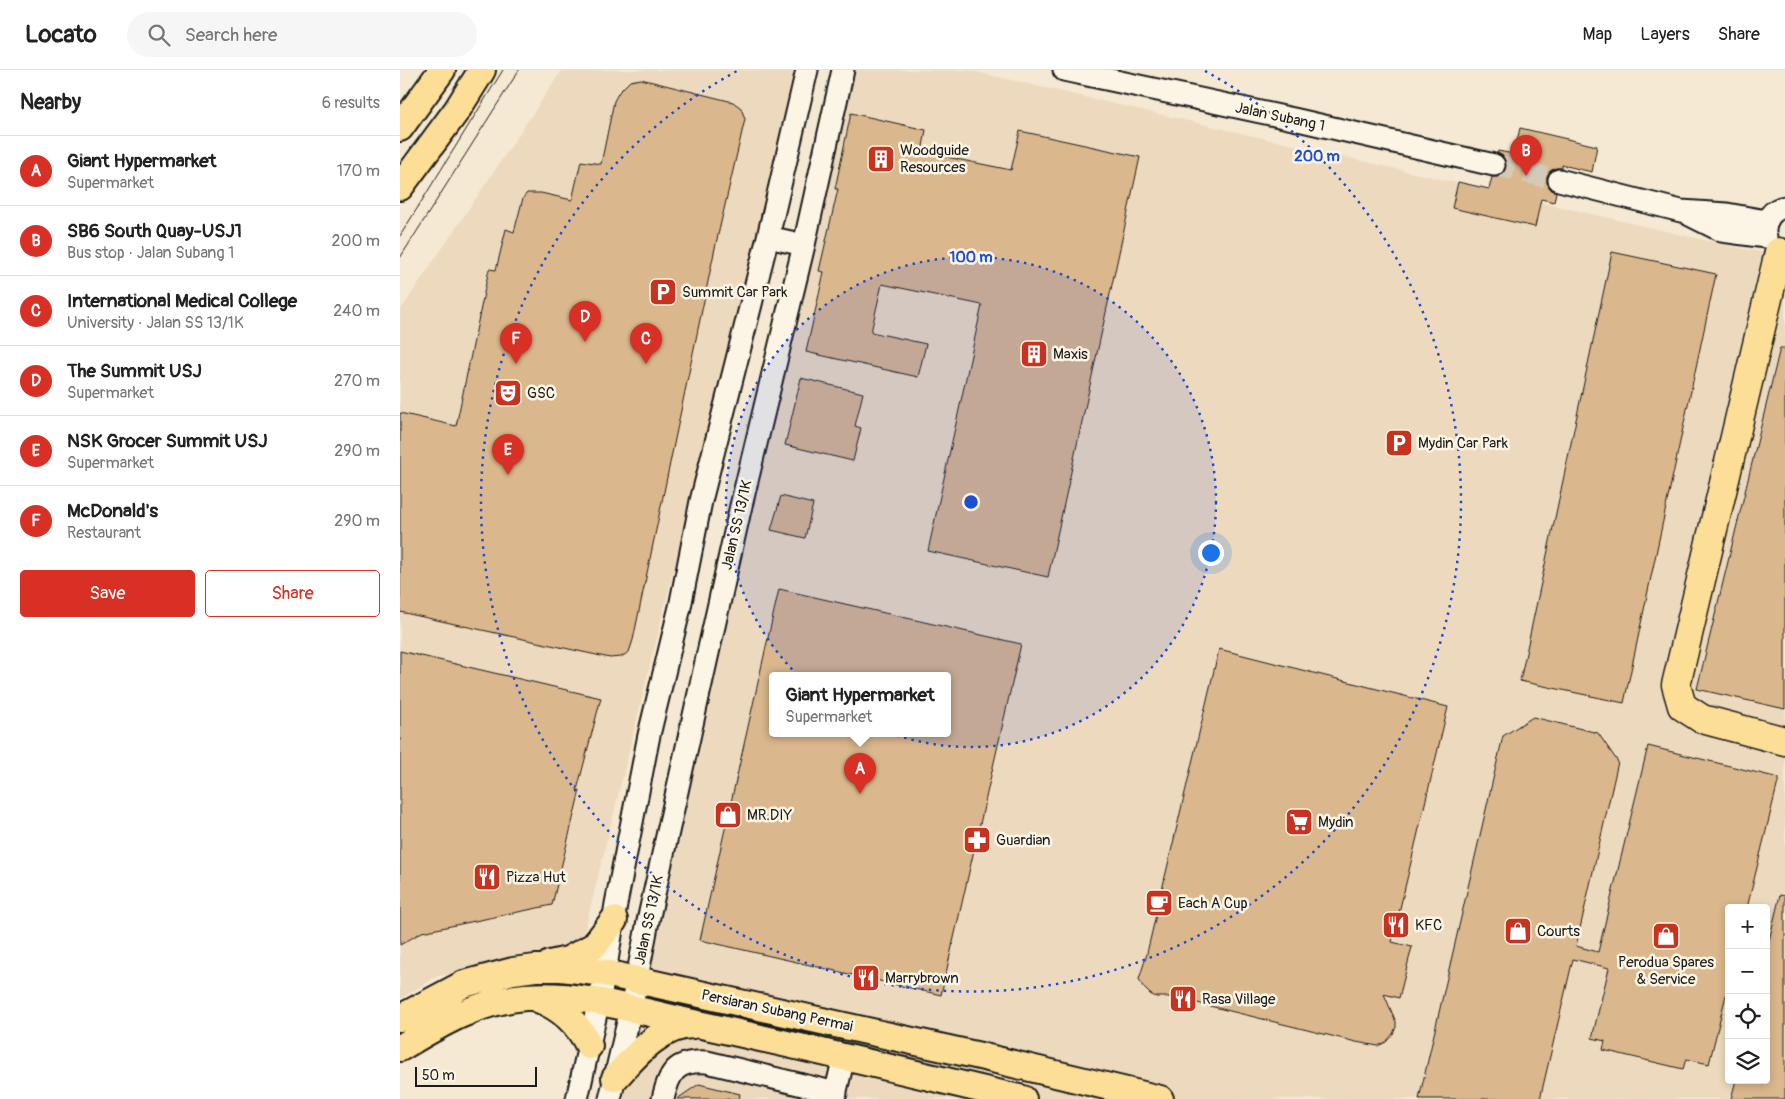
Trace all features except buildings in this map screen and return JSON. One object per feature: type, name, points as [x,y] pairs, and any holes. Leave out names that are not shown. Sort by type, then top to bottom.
[{"type":"highway","points":[[1774,241],[1676,685],[1682,706],[1702,719],[1785,741]]},
{"type":"main road","points":[[400,128],[442,70]]},
{"type":"main road","points":[[400,188],[457,110],[482,70]]},
{"type":"main road","points":[[535,968],[568,960],[594,946],[614,920]]},
{"type":"main road","name":"Persiaran Subang Permai","points":[[400,1018],[464,984],[513,971],[535,968],[560,968],[605,973],[980,1056],[1160,1099]]},
{"type":"main road","points":[[530,996],[546,1002],[572,1020],[582,1030],[589,1046]]},
{"type":"main road","name":"Persiaran Subang Permai","points":[[400,1048],[452,1017],[479,1006],[502,1000],[546,996],[599,1002],[1024,1099]]},
{"type":"main road","points":[[612,1089],[639,1052],[668,1030],[686,1025],[702,1025]]},
{"type":"street","points":[[577,1099],[605,973],[649,735],[680,608],[701,501],[768,237],[807,70]]},
{"type":"street","name":"Jalan SS 13/1K","points":[[612,1089],[740,510],[804,245],[843,70]]},
{"type":"street","name":"Jalan Subang 1","points":[[1064,70],[1298,120],[1494,166]]},
{"type":"street","points":[[1559,180],[1681,211],[1722,231],[1774,241],[1775,211],[1785,207]]},
{"type":"street","points":[[768,237],[804,245]]},
{"type":"street","points":[[663,1099],[670,1074],[678,1068],[696,1061],[835,1096],[844,1057]]},
{"type":"shaded area","points":[[562,70],[797,70],[579,954],[438,976],[400,999],[400,311]]},
{"type":"shaded area","points":[[854,70],[968,70],[1739,248],[1785,256],[1785,1099],[614,1099],[849,72]]},
{"type":"tunnel","points":[[1494,165],[1559,180]]},
{"type":"tram line","points":[[400,236],[503,70]]},
{"type":"tram line","points":[[400,258],[519,70]]},
{"type":"place","name":"Woodguide Resources","points":[[881,159]]},
{"type":"place","name":"SB6 South Quay-USJ1","points":[[1526,176]]},
{"type":"place","name":"Summit Car Park","points":[[663,292]]},
{"type":"place","name":"The Summit USJ","points":[[585,342]]},
{"type":"place","name":"Maxis","points":[[1034,354]]},
{"type":"place","name":"McDonald's","points":[[516,364]]},
{"type":"place","name":"International Medical College","points":[[646,364]]},
{"type":"place","name":"GSC","points":[[508,393]]},
{"type":"place","name":"Mydin Car Park","points":[[1399,443]]},
{"type":"place","name":"NSK Grocer Summit USJ","points":[[508,475]]},
{"type":"place","name":"Giant Hypermarket","points":[[860,794]]},
{"type":"place","name":"MR.DIY","points":[[728,815]]},
{"type":"place","name":"Mydin","points":[[1299,822]]},
{"type":"place","name":"Guardian","points":[[977,840]]},
{"type":"place","name":"Pizza Hut","points":[[487,877]]},
{"type":"place","name":"Each A Cup","points":[[1159,903]]},
{"type":"place","name":"KFC","points":[[1396,925]]},
{"type":"place","name":"Courts","points":[[1518,931]]},
{"type":"place","name":"Perodua Spares & Service","points":[[1666,936]]},
{"type":"place","name":"Marrybrown","points":[[866,978]]},
{"type":"place","name":"Rasa Village","points":[[1183,999]]}]
